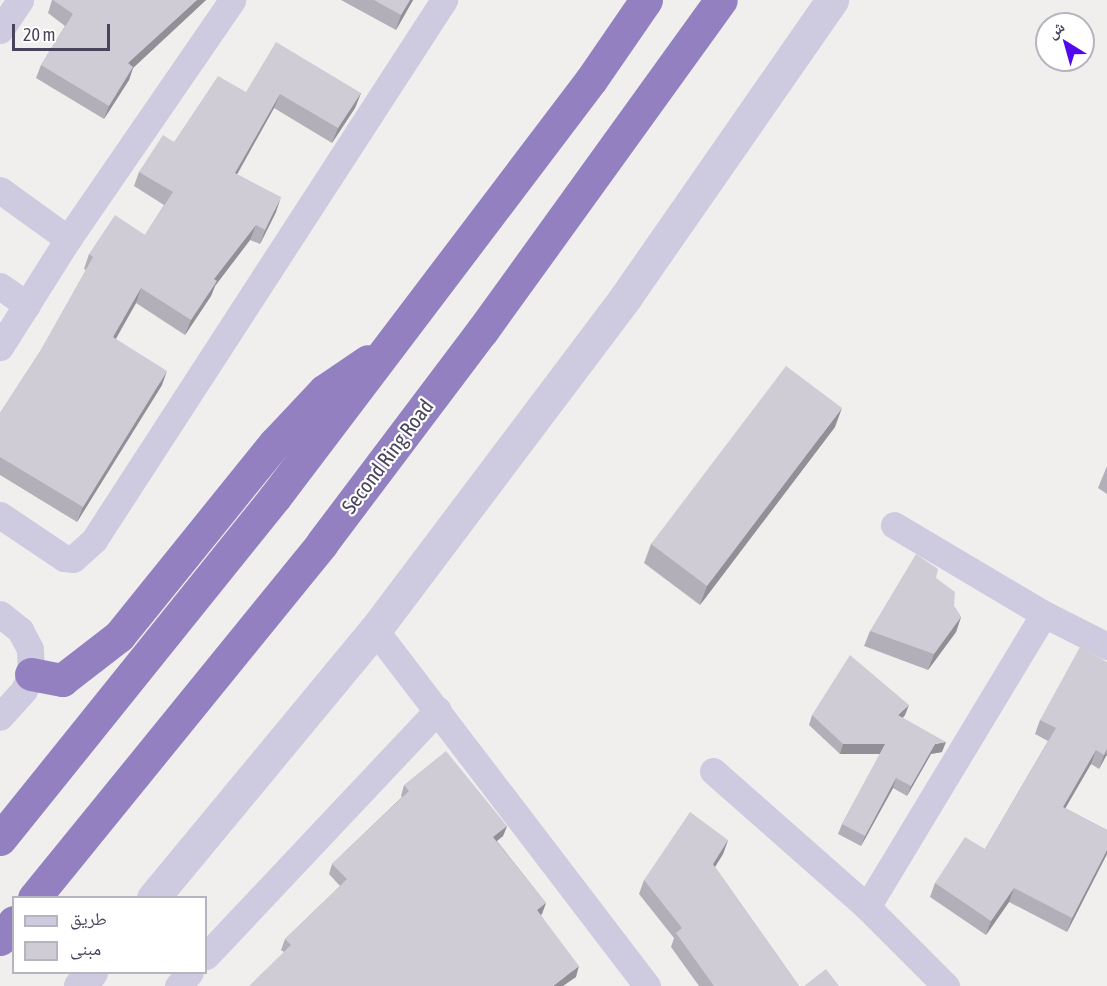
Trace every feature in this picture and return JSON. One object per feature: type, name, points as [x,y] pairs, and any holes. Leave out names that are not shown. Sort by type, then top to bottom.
[{"type":"highway","points":[[0,839],[275,497],[591,80],[646,0]]},
{"type":"highway","name":"Second Ring Road","points":[[35,896],[322,543],[721,0]]},
{"type":"highway","points":[[31,674],[62,680],[120,636],[274,444],[324,391],[389,347]]},
{"type":"highway","points":[[0,939],[12,924]]},
{"type":"street","points":[[0,30],[20,0]]},
{"type":"street","points":[[0,347],[68,238],[232,0]]},
{"type":"street","points":[[0,515],[64,558],[73,559],[94,540],[444,0]]},
{"type":"street","points":[[154,896],[375,630],[625,298],[832,0]]},
{"type":"street","points":[[0,190],[68,238]]},
{"type":"street","points":[[0,286],[27,305]]},
{"type":"street","points":[[894,525],[1044,614],[1107,646]]},
{"type":"street","points":[[0,614],[20,630],[30,649],[31,674],[24,690],[0,717]]},
{"type":"street","points":[[867,907],[1044,614]]},
{"type":"street","points":[[375,630],[647,986]]},
{"type":"street","points":[[207,955],[438,710]]},
{"type":"street","points":[[713,771],[867,907],[946,986]]},
{"type":"street","points":[[80,986],[89,974]]},
{"type":"street","points":[[178,986],[188,974]]},
{"type":"building","points":[[53,0],[197,0],[128,63],[133,67],[109,106],[41,65],[73,14]]},
{"type":"building","points":[[374,0],[410,0],[401,15]]},
{"type":"building","points":[[276,42],[361,93],[338,128],[280,94],[235,173],[281,197],[265,230],[256,225],[214,279],[217,281],[191,320],[141,288],[113,337],[167,371],[83,507],[0,457],[0,413],[41,350],[93,257],[89,254],[115,215],[145,235],[173,192],[139,172],[163,135],[174,142],[218,76],[246,92]]},
{"type":"building","points":[[786,366],[842,408],[707,586],[651,544]]},
{"type":"building","points":[[916,554],[938,569],[936,578],[955,592],[954,606],[961,617],[934,654],[870,631]]},
{"type":"building","points":[[1080,647],[1107,662],[1107,749],[1104,755],[1096,750],[1063,807],[1107,830],[1107,850],[1072,918],[1014,888],[991,921],[935,883],[965,837],[985,849],[1056,728],[1040,720]]},
{"type":"building","points":[[850,655],[909,705],[898,715],[946,742],[935,744],[911,786],[896,778],[865,836],[842,824],[885,744],[843,744],[812,715]]},
{"type":"building","points":[[446,751],[507,826],[493,837],[546,903],[537,910],[579,966],[553,986],[249,986],[291,945],[285,939],[347,879],[332,864],[409,791],[404,785]]},
{"type":"building","points":[[690,812],[728,840],[713,864],[799,986],[714,986],[676,933],[682,928],[644,880]]},
{"type":"building","points":[[826,969],[839,986],[804,986]]}]
